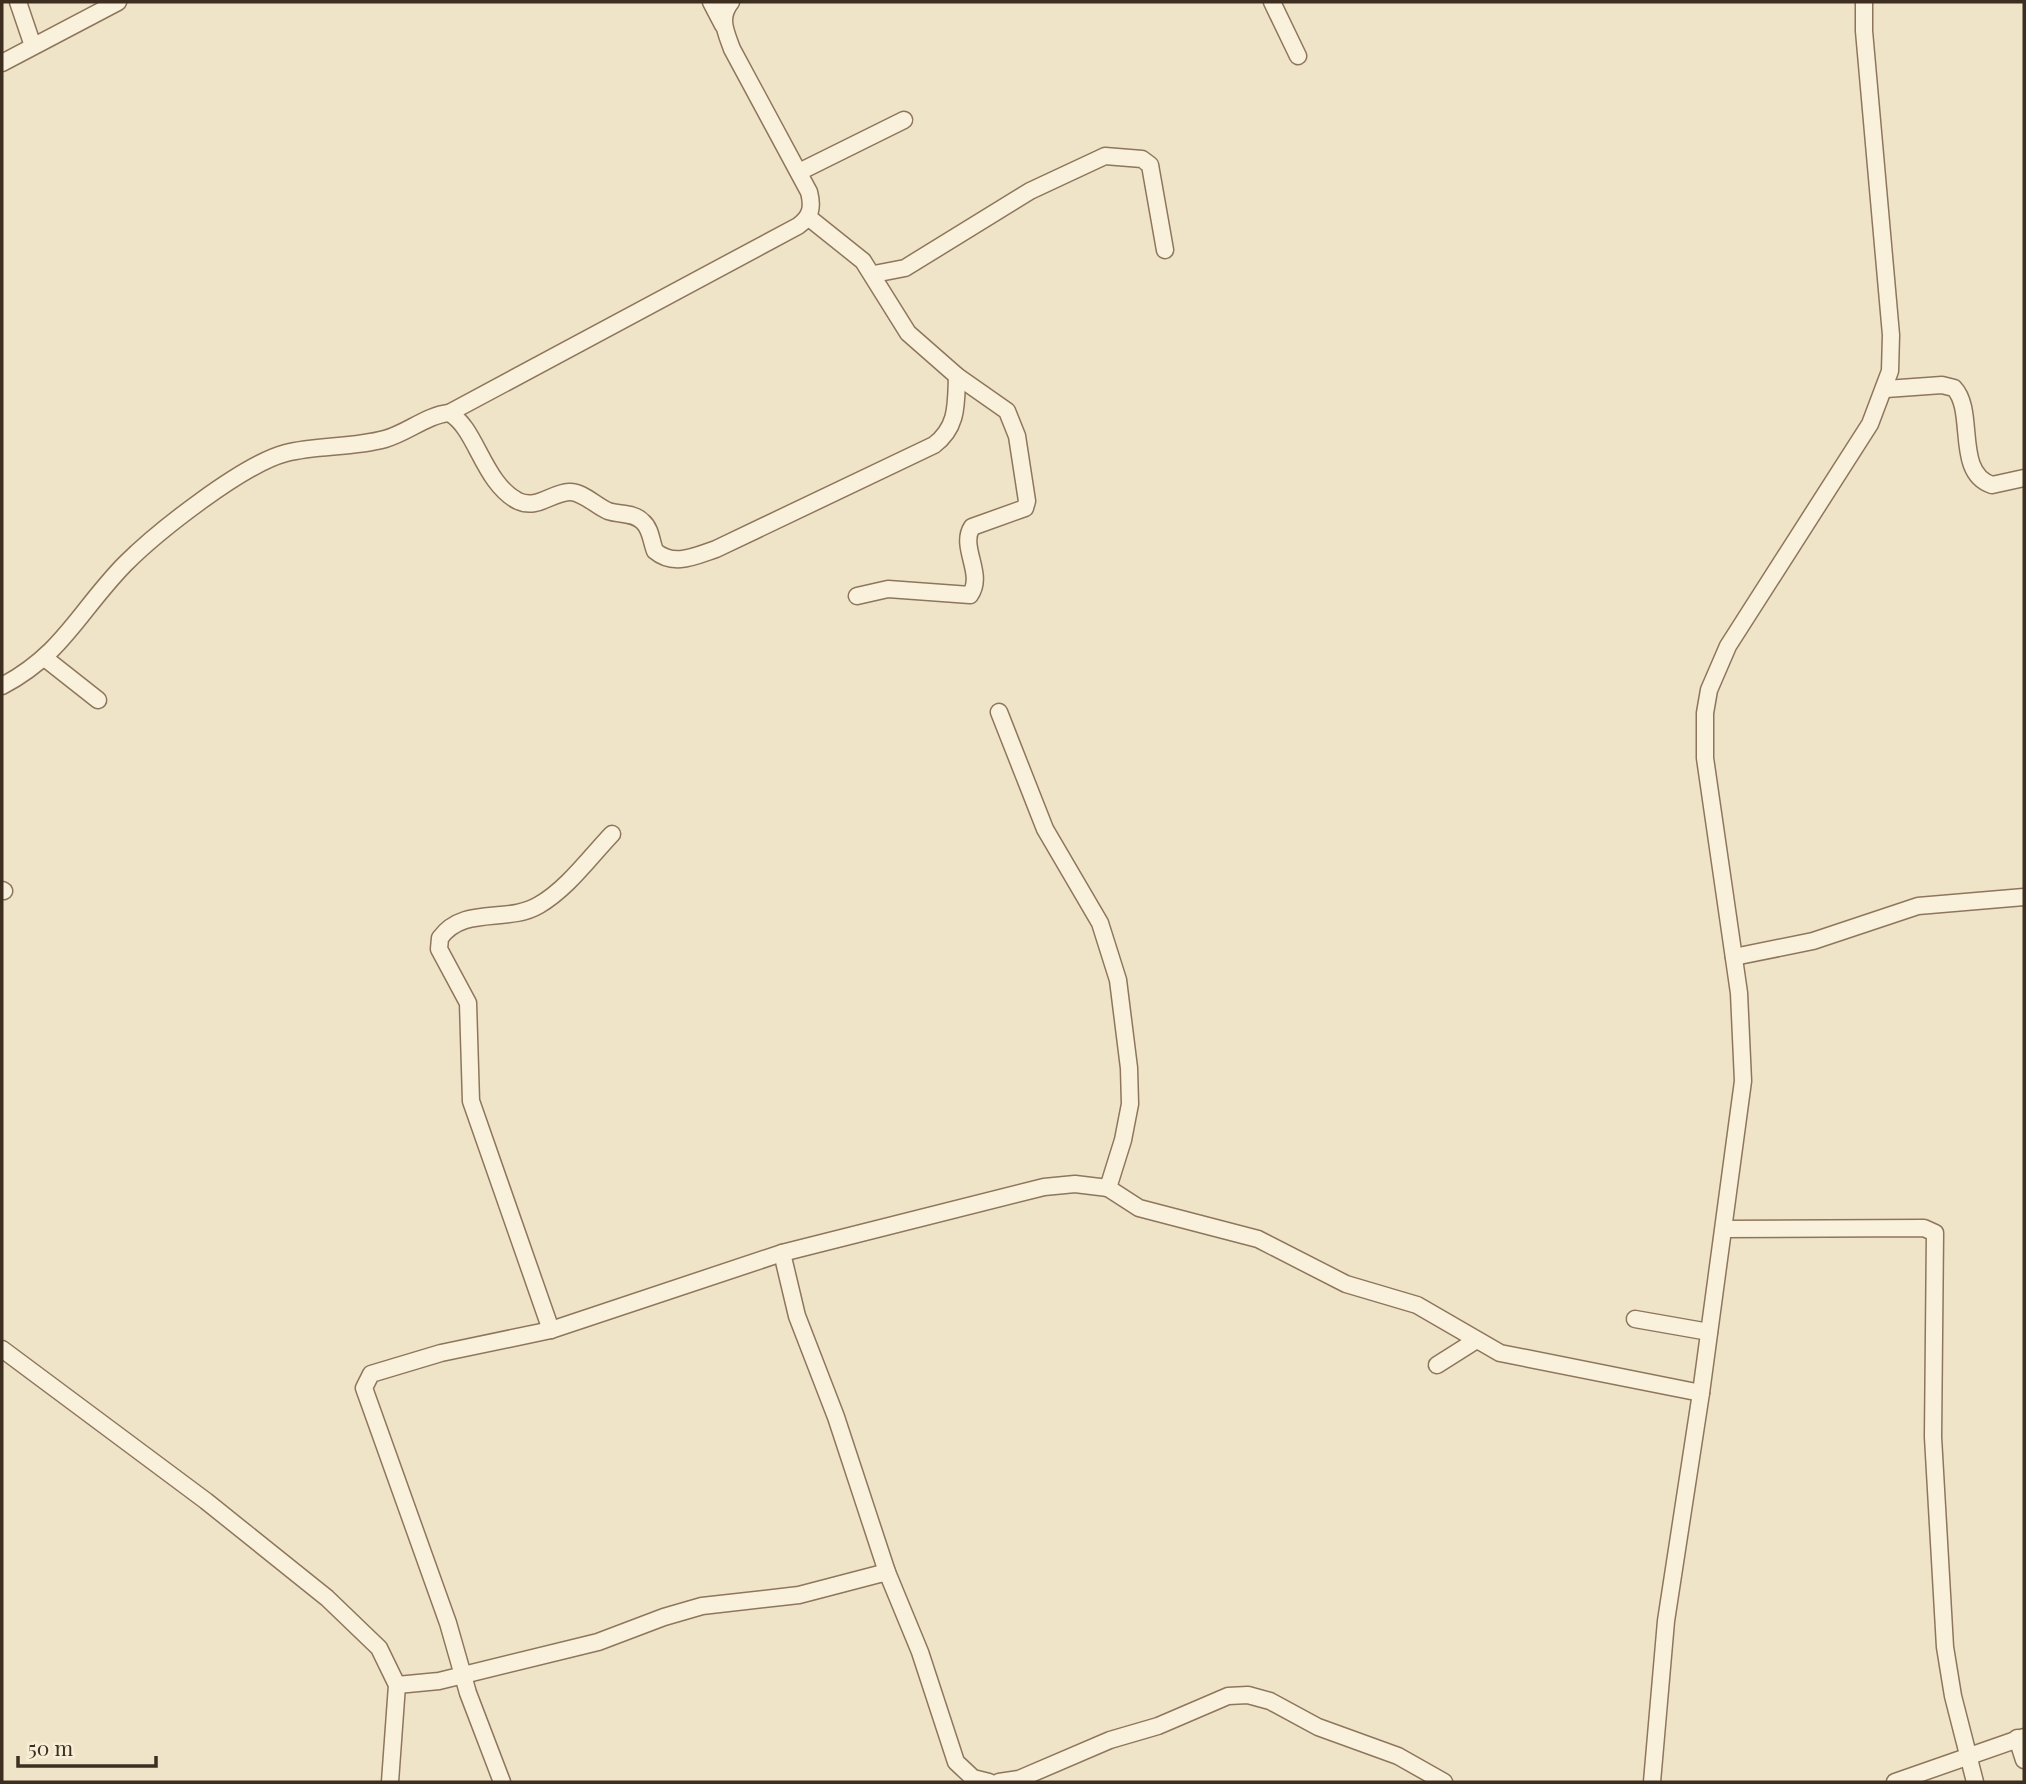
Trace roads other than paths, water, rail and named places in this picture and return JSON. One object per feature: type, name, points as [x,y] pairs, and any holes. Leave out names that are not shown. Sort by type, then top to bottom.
[{"type":"street","points":[[18,2],[33,46]]},
{"type":"street","points":[[2,63],[118,2]]},
{"type":"street","points":[[2,686],[46,659],[141,549],[195,506],[240,476],[283,453],[349,447],[389,438],[449,413],[798,226],[808,217],[812,202],[799,172],[732,49],[710,2]]},
{"type":"street","points":[[723,25],[724,12],[732,2]]},
{"type":"street","points":[[1272,2],[1298,56]]},
{"type":"street","points":[[1652,1782],[1666,1620],[1701,1393],[1743,1081],[1734,957],[1705,758],[1705,713],[1709,690],[1728,646],[1870,424],[1886,389],[1890,371],[1891,335],[1864,2]]},
{"type":"street","points":[[799,172],[904,120]]},
{"type":"street","points":[[874,274],[905,268],[1030,191],[1105,156],[1142,159],[1150,165],[1165,250]]},
{"type":"street","points":[[808,217],[852,249],[874,274],[908,333],[957,376],[1007,411],[1013,421],[1027,506],[972,527],[968,540],[975,580],[970,595],[887,589],[857,596]]},
{"type":"street","points":[[449,413],[459,422],[492,477],[511,496],[526,504],[538,503],[560,494],[576,493],[604,509],[642,519],[649,528],[655,551],[670,559],[681,560],[716,549],[934,445],[946,435],[953,424],[957,376]]},
{"type":"street","points":[[1886,389],[1942,385],[1954,388],[1960,398],[1969,453],[1980,478],[1992,485],[2024,478]]},
{"type":"street","points":[[46,659],[98,700]]},
{"type":"street","points":[[999,712],[1045,829],[1100,923],[1118,980],[1128,1055],[1130,1104],[1123,1140],[1108,1188]]},
{"type":"street","points":[[551,1331],[471,1101],[468,1003],[439,949],[440,937],[460,919],[522,912],[538,906],[557,892],[612,834]]},
{"type":"street","points":[[1734,957],[1813,941],[1919,906],[2024,897]]},
{"type":"street","points":[[502,1782],[462,1675],[448,1623],[363,1388],[365,1379],[371,1374],[441,1353],[551,1331],[782,1253],[1044,1187],[1075,1184],[1108,1188],[1139,1208],[1258,1239],[1346,1284],[1417,1306],[1475,1341],[1512,1356],[1701,1393]]},
{"type":"street","points":[[1724,1229],[1924,1228],[1935,1233],[1933,1437],[1945,1647],[1953,1696],[1975,1782]]},
{"type":"street","points":[[782,1253],[797,1316],[836,1417],[887,1572],[923,1662],[956,1762],[973,1778],[989,1782]]},
{"type":"street","points":[[1635,1319],[1709,1332]]},
{"type":"street","points":[[1437,1365],[1475,1341]]},
{"type":"street","points":[[2,1349],[117,1432],[327,1598],[379,1648],[397,1685],[390,1782]]},
{"type":"street","points":[[397,1685],[439,1681],[598,1642],[702,1606],[799,1595],[887,1572]]},
{"type":"street","points":[[999,1782],[1019,1779],[1110,1740],[1158,1726],[1228,1696],[1248,1695],[1270,1701],[1318,1727],[1398,1756],[1444,1782]]},
{"type":"street","points":[[1895,1782],[2021,1737],[2024,1760]]}]
